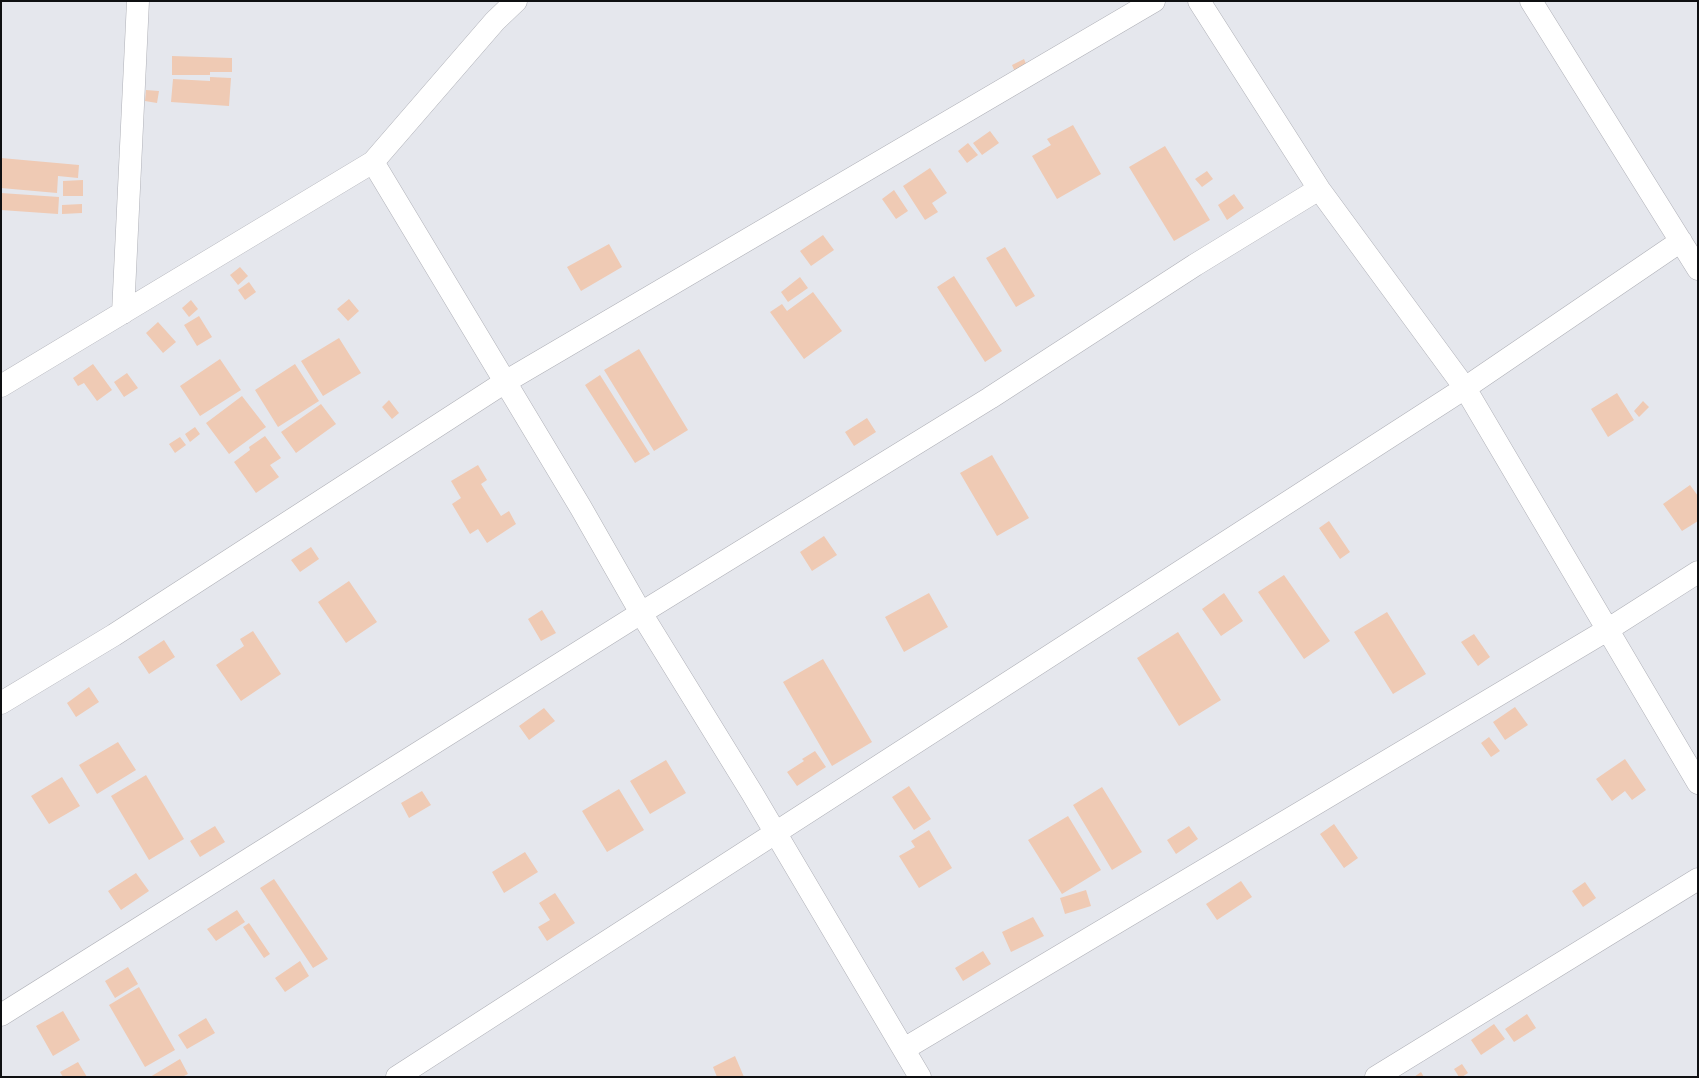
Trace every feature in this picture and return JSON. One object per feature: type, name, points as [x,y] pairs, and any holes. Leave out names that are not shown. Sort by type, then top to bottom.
[{"type":"street","points":[[123,313],[138,1]]},
{"type":"street","points":[[1,386],[373,162],[495,21],[516,1]]},
{"type":"street","points":[[1,703],[114,635],[505,382],[1154,1]]},
{"type":"street","points":[[1199,1],[1319,189],[1465,388],[1698,783]]},
{"type":"street","points":[[1531,1],[1698,269]]},
{"type":"street","points":[[373,162],[581,508],[641,613],[685,682],[776,833],[920,1077]]},
{"type":"street","points":[[1,1015],[641,613],[990,398],[1195,265],[1319,189]]},
{"type":"street","points":[[397,1077],[1465,388],[1681,241]]},
{"type":"street","points":[[904,1050],[1607,630],[1698,572]]},
{"type":"street","points":[[1376,1077],[1698,879]]},
{"type":"building","points":[[172,56],[232,58],[232,72],[210,72],[210,75],[172,75]]},
{"type":"building","points":[[1024,59],[1027,66],[1015,72],[1012,65]]},
{"type":"building","points":[[210,77],[231,78],[229,106],[171,102],[173,79],[210,81]]},
{"type":"building","points":[[146,90],[159,91],[157,103],[145,101]]},
{"type":"building","points":[[1073,125],[1101,174],[1057,199],[1032,156],[1051,145],[1047,139]]},
{"type":"building","points":[[990,131],[999,143],[982,155],[973,143]]},
{"type":"building","points":[[968,143],[978,155],[967,163],[958,151]]},
{"type":"building","points":[[1165,146],[1210,220],[1174,241],[1129,167]]},
{"type":"building","points":[[1,158],[79,165],[78,178],[58,176],[57,193],[1,188]]},
{"type":"building","points":[[930,168],[947,193],[932,203],[938,212],[925,220],[903,186]]},
{"type":"building","points":[[1207,171],[1213,179],[1202,187],[1195,179]]},
{"type":"building","points":[[83,180],[83,196],[63,196],[63,181]]},
{"type":"building","points":[[894,190],[908,211],[896,219],[882,199]]},
{"type":"building","points":[[1,193],[59,197],[58,214],[1,210]]},
{"type":"building","points":[[1234,194],[1244,208],[1227,220],[1218,205]]},
{"type":"building","points":[[82,204],[82,213],[62,214],[62,205]]},
{"type":"building","points":[[823,235],[834,250],[811,266],[800,251]]},
{"type":"building","points":[[609,244],[622,267],[581,291],[567,267]]},
{"type":"building","points":[[1005,247],[1035,296],[1016,307],[986,258]]},
{"type":"building","points":[[240,267],[248,276],[238,285],[230,275]]},
{"type":"building","points":[[954,276],[1002,351],[985,362],[937,287]]},
{"type":"building","points":[[800,277],[808,288],[788,302],[781,292]]},
{"type":"building","points":[[249,282],[256,292],[245,300],[238,290]]},
{"type":"building","points":[[813,292],[842,331],[804,359],[770,312],[782,304],[787,311]]},
{"type":"building","points":[[349,299],[359,311],[348,321],[337,309]]},
{"type":"building","points":[[191,300],[198,309],[189,317],[182,308]]},
{"type":"building","points":[[199,316],[212,337],[197,346],[184,325]]},
{"type":"building","points":[[158,322],[176,342],[163,353],[146,333]]},
{"type":"building","points":[[339,338],[361,373],[323,396],[301,361]]},
{"type":"building","points":[[639,349],[688,430],[654,451],[604,370]]},
{"type":"building","points":[[220,359],[241,390],[200,416],[180,386]]},
{"type":"building","points":[[93,364],[112,390],[97,401],[84,383],[78,386],[73,378]]},
{"type":"building","points":[[295,364],[319,401],[278,427],[255,390]]},
{"type":"building","points":[[127,373],[138,388],[124,397],[114,382]]},
{"type":"building","points":[[600,375],[650,454],[635,463],[585,385]]},
{"type":"building","points":[[1617,393],[1634,420],[1608,437],[1591,409]]},
{"type":"building","points":[[242,396],[266,427],[229,454],[206,423]]},
{"type":"building","points":[[389,400],[399,413],[392,419],[382,407]]},
{"type":"building","points":[[1643,401],[1649,407],[1639,417],[1634,411]]},
{"type":"building","points":[[321,404],[336,424],[296,453],[281,432]]},
{"type":"building","points":[[867,418],[876,432],[854,446],[845,432]]},
{"type":"building","points":[[195,427],[200,434],[190,442],[185,434]]},
{"type":"building","points":[[265,436],[281,458],[270,465],[279,477],[256,493],[234,462],[250,450],[249,447]]},
{"type":"building","points":[[180,437],[186,445],[175,453],[169,444]]},
{"type":"building","points":[[992,455],[1029,518],[997,536],[960,473]]},
{"type":"building","points":[[478,465],[487,480],[481,484],[501,516],[509,511],[516,524],[487,543],[478,529],[470,534],[452,504],[461,498],[451,481]]},
{"type":"building","points":[[1690,485],[1698,496],[1698,521],[1682,531],[1663,504]]},
{"type":"building","points":[[1329,521],[1350,552],[1340,559],[1319,528]]},
{"type":"building","points":[[824,536],[837,555],[812,571],[800,552]]},
{"type":"building","points":[[311,547],[319,559],[300,572],[291,560]]},
{"type":"building","points":[[1284,575],[1330,641],[1304,659],[1258,592]]},
{"type":"building","points":[[349,581],[377,622],[346,643],[318,602]]},
{"type":"building","points":[[929,593],[948,627],[904,652],[885,617]]},
{"type":"building","points":[[1224,593],[1243,621],[1221,636],[1202,609]]},
{"type":"building","points":[[542,610],[556,633],[541,641],[528,619]]},
{"type":"building","points":[[1387,612],[1426,674],[1393,694],[1354,632]]},
{"type":"building","points":[[253,631],[281,674],[241,701],[216,665],[244,646],[240,639]]},
{"type":"building","points":[[1178,632],[1221,700],[1179,726],[1137,658]]},
{"type":"building","points":[[1474,634],[1490,657],[1478,666],[1461,642]]},
{"type":"building","points":[[164,640],[175,657],[149,674],[138,657]]},
{"type":"building","points":[[823,659],[872,742],[832,766],[783,682]]},
{"type":"building","points":[[89,687],[99,702],[76,717],[67,703]]},
{"type":"building","points":[[1515,707],[1528,725],[1505,740],[1493,722]]},
{"type":"building","points":[[544,708],[555,721],[529,740],[519,726]]},
{"type":"building","points":[[1489,737],[1500,751],[1491,757],[1481,743]]},
{"type":"building","points":[[118,742],[136,770],[97,794],[79,765]]},
{"type":"building","points":[[815,751],[826,767],[797,786],[787,772],[804,761],[802,759]]},
{"type":"building","points":[[1625,759],[1646,790],[1632,800],[1625,791],[1612,801],[1596,779]]},
{"type":"building","points":[[666,760],[686,793],[650,814],[630,781]]},
{"type":"building","points":[[146,775],[184,839],[149,860],[111,796]]},
{"type":"building","points":[[62,777],[80,806],[49,824],[31,796]]},
{"type":"building","points":[[909,786],[931,819],[914,830],[892,797]]},
{"type":"building","points":[[1102,787],[1142,852],[1112,870],[1073,805]]},
{"type":"building","points":[[619,789],[644,830],[607,852],[582,811]]},
{"type":"building","points":[[422,791],[431,805],[409,818],[401,803]]},
{"type":"building","points":[[1068,816],[1101,870],[1062,894],[1028,840]]},
{"type":"building","points":[[1334,824],[1358,858],[1344,868],[1320,834]]},
{"type":"building","points":[[215,826],[225,842],[200,857],[190,841]]},
{"type":"building","points":[[1189,826],[1198,839],[1176,854],[1167,840]]},
{"type":"building","points":[[929,830],[952,868],[919,888],[899,856],[915,847],[911,841]]},
{"type":"building","points":[[525,852],[538,872],[504,893],[492,872]]},
{"type":"building","points":[[136,873],[149,891],[121,910],[108,891]]},
{"type":"building","points":[[274,879],[328,959],[313,968],[260,888]]},
{"type":"building","points":[[1241,881],[1252,897],[1217,920],[1206,904]]},
{"type":"building","points":[[1585,882],[1596,898],[1583,907],[1572,891]]},
{"type":"building","points":[[1086,890],[1091,906],[1065,914],[1060,898]]},
{"type":"building","points":[[555,893],[575,923],[547,941],[538,927],[550,920],[539,903]]},
{"type":"building","points":[[237,910],[245,922],[216,941],[207,929]]},
{"type":"building","points":[[1033,917],[1044,936],[1011,952],[1002,932]]},
{"type":"building","points":[[249,923],[270,954],[264,958],[243,927]]},
{"type":"building","points":[[983,951],[991,964],[963,981],[955,968]]},
{"type":"building","points":[[300,961],[309,976],[285,992],[275,978]]},
{"type":"building","points":[[128,967],[138,984],[115,998],[105,981]]},
{"type":"building","points":[[139,987],[175,1050],[145,1067],[109,1005]]},
{"type":"building","points":[[63,1011],[80,1040],[53,1056],[36,1026]]},
{"type":"building","points":[[1527,1014],[1536,1028],[1514,1042],[1505,1029]]},
{"type":"building","points":[[206,1018],[215,1033],[187,1049],[178,1035]]},
{"type":"building","points":[[1494,1024],[1505,1039],[1481,1055],[1471,1040]]},
{"type":"building","points":[[735,1056],[744,1077],[717,1077],[713,1067]]},
{"type":"building","points":[[180,1059],[188,1074],[182,1077],[150,1077]]},
{"type":"building","points":[[78,1062],[87,1077],[63,1077],[60,1072]]},
{"type":"building","points":[[1462,1064],[1468,1073],[1462,1077],[1459,1077],[1454,1069]]},
{"type":"building","points":[[1421,1072],[1424,1077],[1414,1077]]}]
